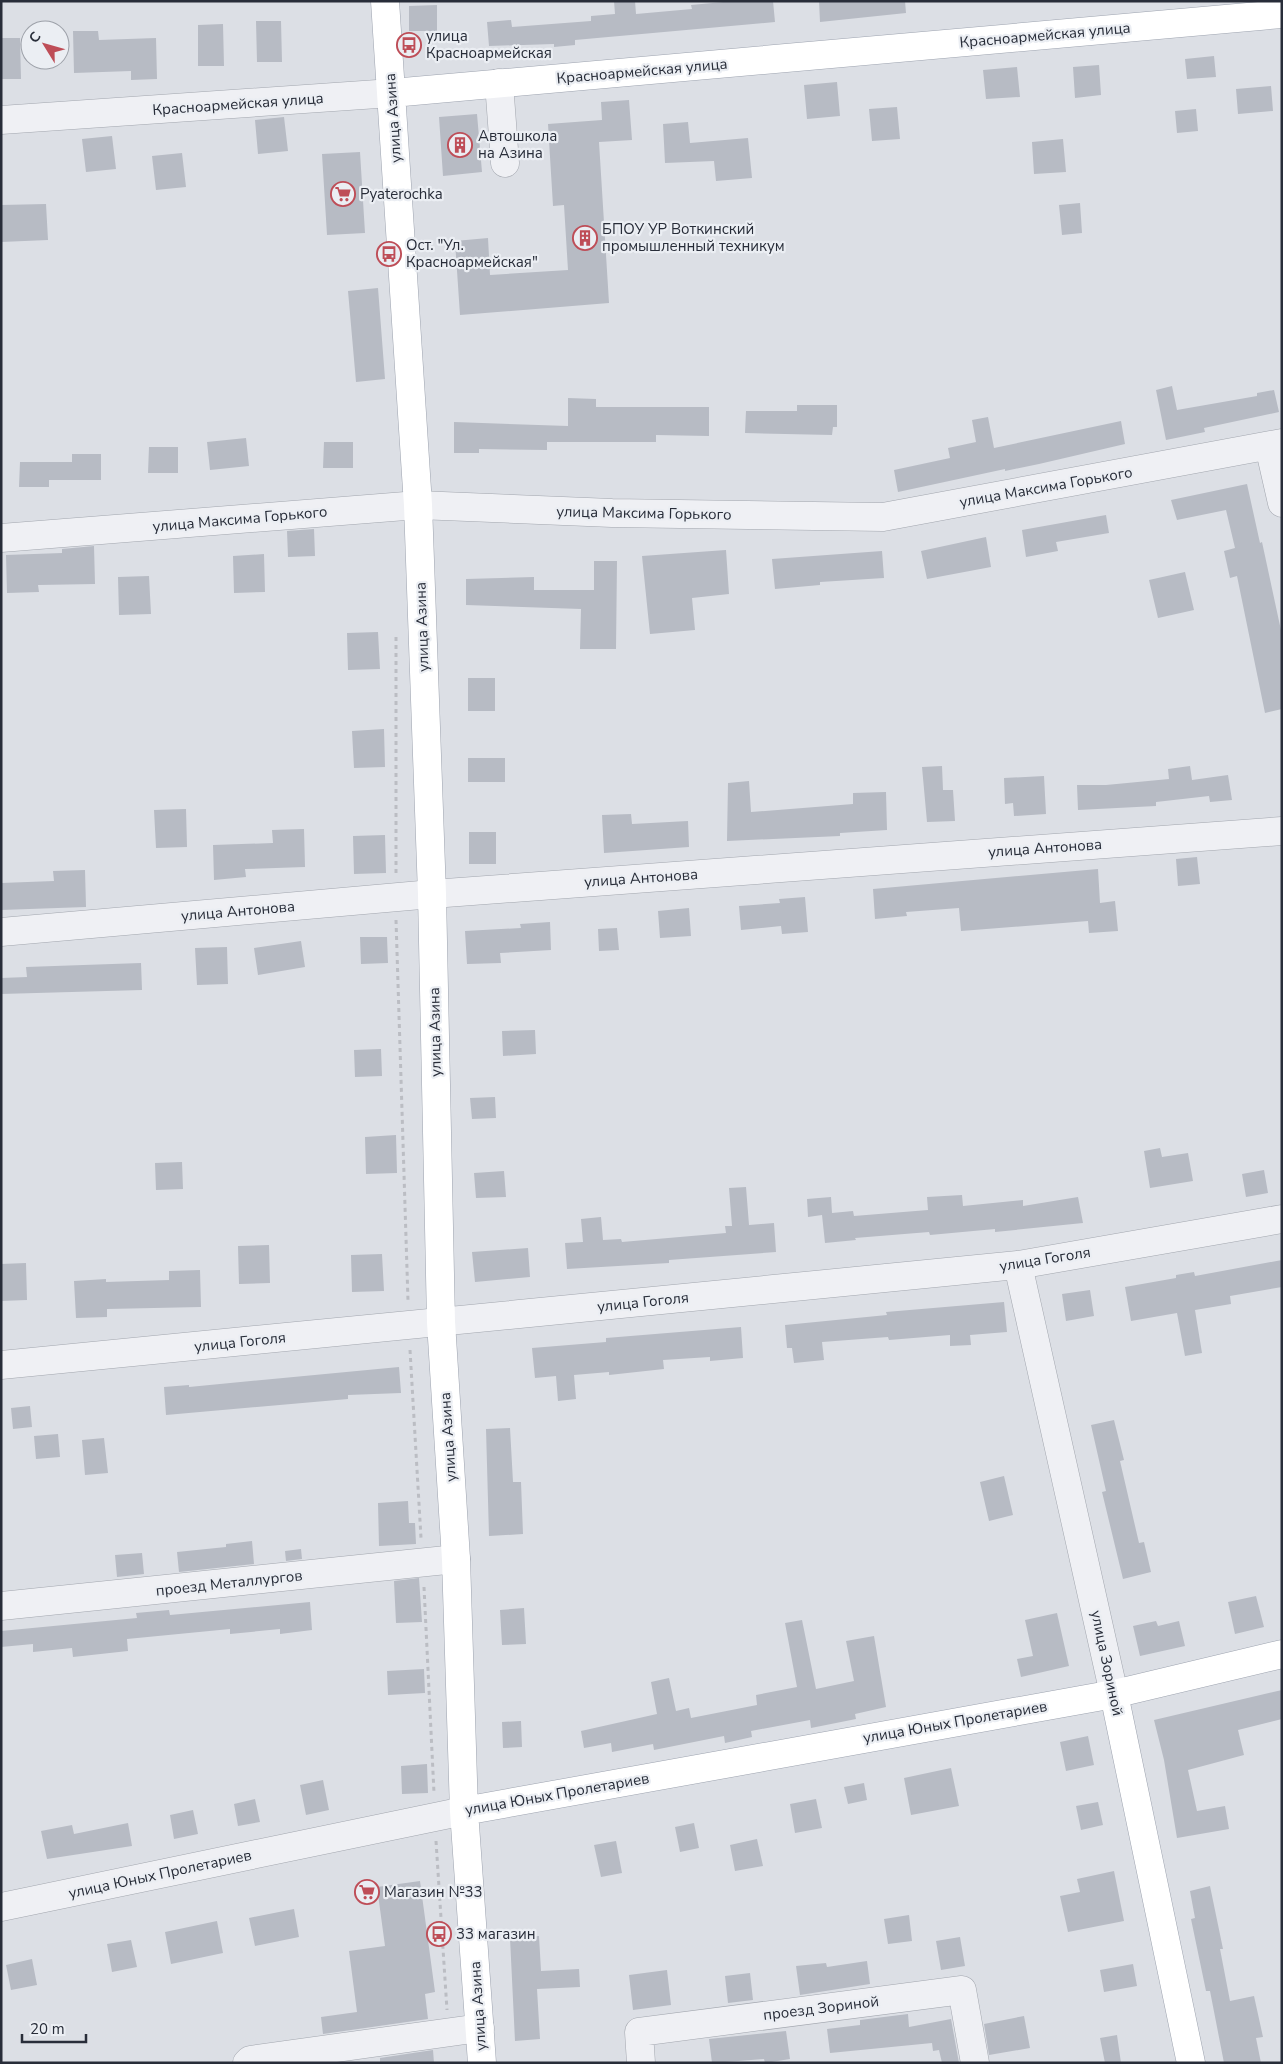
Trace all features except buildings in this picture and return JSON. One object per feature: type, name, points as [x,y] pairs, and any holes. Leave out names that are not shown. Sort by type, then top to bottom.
[{"type":"main road","name":"улица Азина","points":[[385,1],[418,505],[432,894],[441,1322],[456,1560],[464,1811],[482,2063]]},
{"type":"main road","name":"Красноармейская улица","points":[[392,93],[1282,14]]},
{"type":"main road","name":"улица Юных Пролетариев","points":[[464,1811],[1114,1694],[1282,1654]]},
{"type":"main road","name":"улица Зориной","points":[[1114,1694],[1191,2063]]},
{"type":"street","points":[[499,83],[505,163]]},
{"type":"street","name":"Красноармейская улица","points":[[1,120],[392,93]]},
{"type":"street","points":[[1275,445],[1282,503]]},
{"type":"street","name":"улица Максима Горького","points":[[1,538],[418,505],[612,514],[883,517],[1275,445]]},
{"type":"street","name":"улица Антонова","points":[[1,932],[432,894],[1282,830]]},
{"type":"street","name":"улица Гоголя","points":[[1,1365],[1018,1265],[1282,1219]]},
{"type":"street","name":"улица Зориной","points":[[1018,1265],[1114,1694]]},
{"type":"street","name":"проезд Металлургов","points":[[1,1606],[456,1560]]},
{"type":"street","name":"улица Юных Пролетариев","points":[[1,1907],[464,1811]]},
{"type":"street","name":"проезд Зориной","points":[[641,2063],[639,2032],[962,1990],[974,2063]]},
{"type":"street","points":[[247,2063],[250,2060],[480,2028]]},
{"type":"path","points":[[396,634],[396,897],[408,1325],[423,1563],[435,1817],[448,2033]]},
{"type":"place","name":"улица Красноармейская","points":[[409,45]]},
{"type":"place","name":"Автошкола на Азина","points":[[460,145]]},
{"type":"place","name":"Pyaterochka","points":[[343,194]]},
{"type":"place","name":"БПОУ УР Воткинский промышленный техникум","points":[[585,238]]},
{"type":"place","name":"Ост. \"Ул. Красноармейская\"","points":[[389,254]]},
{"type":"place","name":"Магазин №33","points":[[367,1892]]},
{"type":"place","name":"33 магазин","points":[[439,1934]]}]
